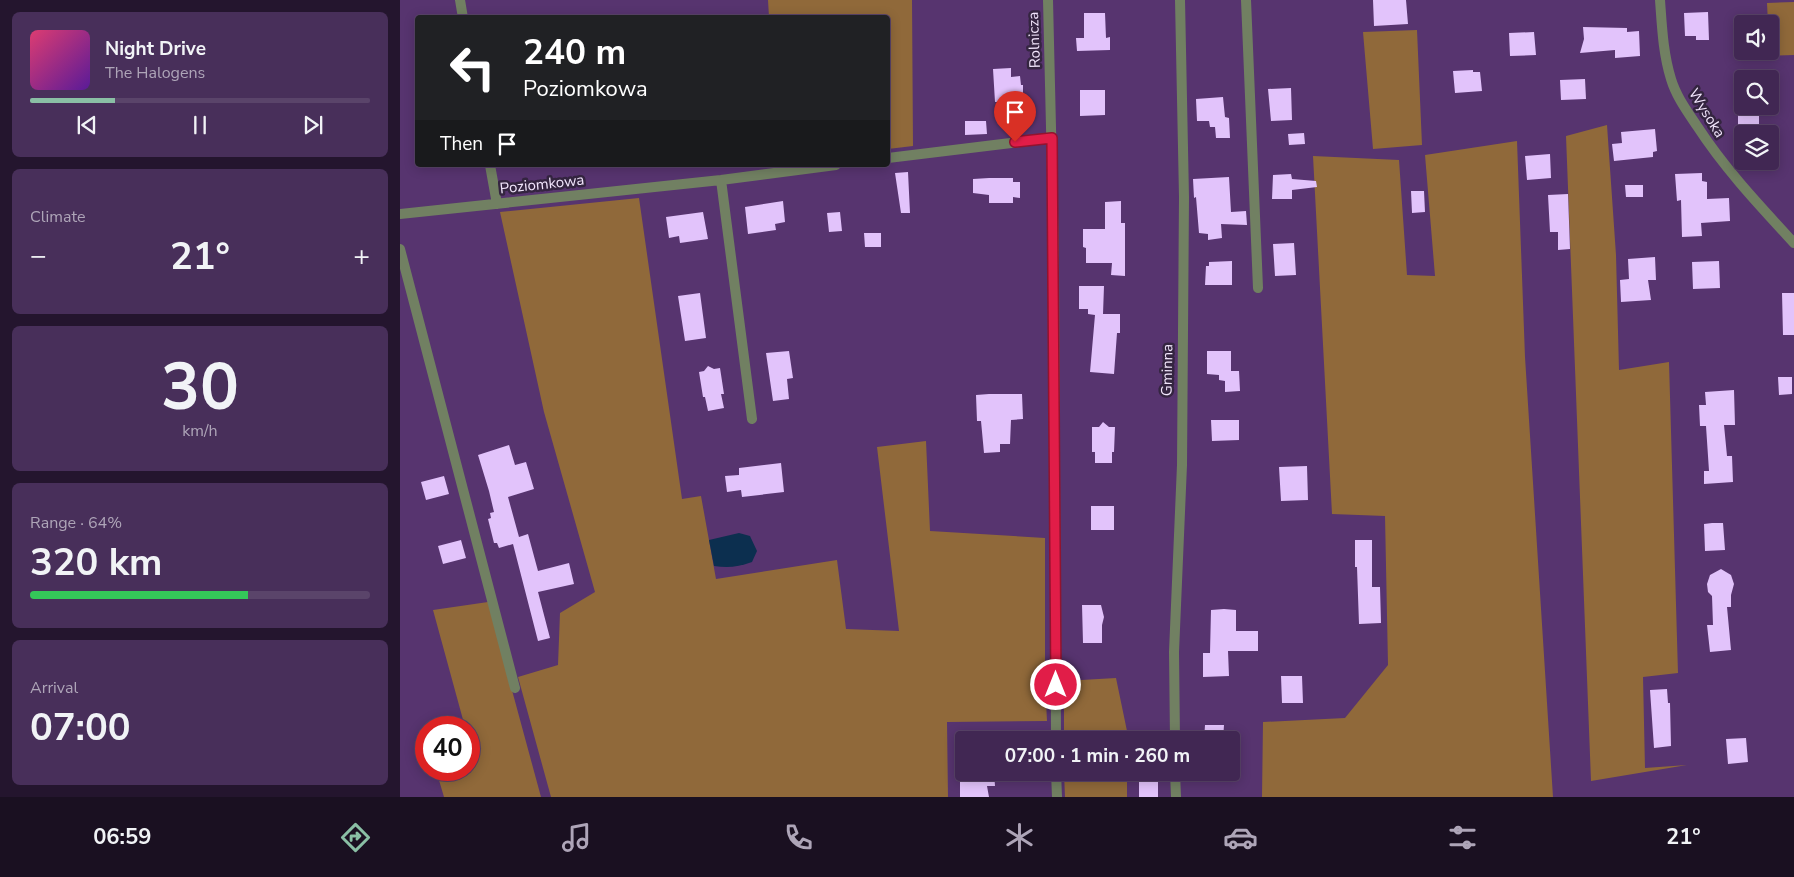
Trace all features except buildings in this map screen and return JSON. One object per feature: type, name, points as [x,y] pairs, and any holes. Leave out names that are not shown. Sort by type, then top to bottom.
[{"type":"street","points":[[460,0],[462,15]]},
{"type":"street","name":"Rolnicza","points":[[1048,0],[1052,138],[1056,731]]},
{"type":"street","name":"Gminna","points":[[1175,731],[1174,652],[1182,465],[1184,198],[1180,0]]},
{"type":"street","points":[[1246,0],[1258,288]]},
{"type":"street","name":"Wysoka","points":[[1660,0],[1665,55],[1671,80],[1680,99],[1713,151],[1738,183],[1794,243]]},
{"type":"street","points":[[890,158],[1052,138]]},
{"type":"street","points":[[490,167],[497,204]]},
{"type":"street","name":"Poziomkowa","points":[[400,214],[721,180],[821,167]]},
{"type":"street","points":[[721,180],[752,419]]},
{"type":"street","points":[[400,250],[515,688]]},
{"type":"street","points":[[1056,781],[1057,797]]},
{"type":"street","points":[[1175,781],[1176,797]]},
{"type":"shaded area","points":[[768,0],[912,0],[913,146],[890,149],[890,15],[769,15]]},
{"type":"shaded area","points":[[1794,2],[1794,55],[1779,56],[1779,15],[1768,15],[1767,3]]},
{"type":"shaded area","points":[[1417,30],[1422,145],[1373,149],[1363,32]]},
{"type":"shaded area","points":[[1607,125],[1616,255],[1619,370],[1669,362],[1678,673],[1643,677],[1645,768],[1687,765],[1591,781],[1566,136]]},
{"type":"shaded area","points":[[1517,141],[1525,357],[1553,797],[1262,797],[1263,722],[1345,718],[1388,665],[1385,516],[1332,514],[1313,156],[1399,160],[1407,275],[1435,276],[1425,155]]},
{"type":"shaded area","points":[[639,198],[682,499],[701,496],[716,579],[837,560],[846,629],[899,631],[877,447],[926,441],[930,531],[1045,538],[1045,682],[1047,721],[947,722],[948,797],[551,797],[518,677],[558,665],[560,613],[595,592],[544,412],[500,212]]},
{"type":"shaded area","points":[[488,602],[541,797],[444,797],[439,781],[480,781],[480,716],[462,716],[433,610]]},
{"type":"shaded area","points":[[1116,678],[1127,731],[1064,731],[1064,681]]},
{"type":"shaded area","points":[[1064,781],[1127,781],[1127,797],[1065,797]]},
{"type":"water","points":[[739,533],[750,536],[757,551],[752,562],[733,567],[714,566],[709,540]]},
{"type":"route","points":[[1015,142],[1052,138],[1056,685]]}]
